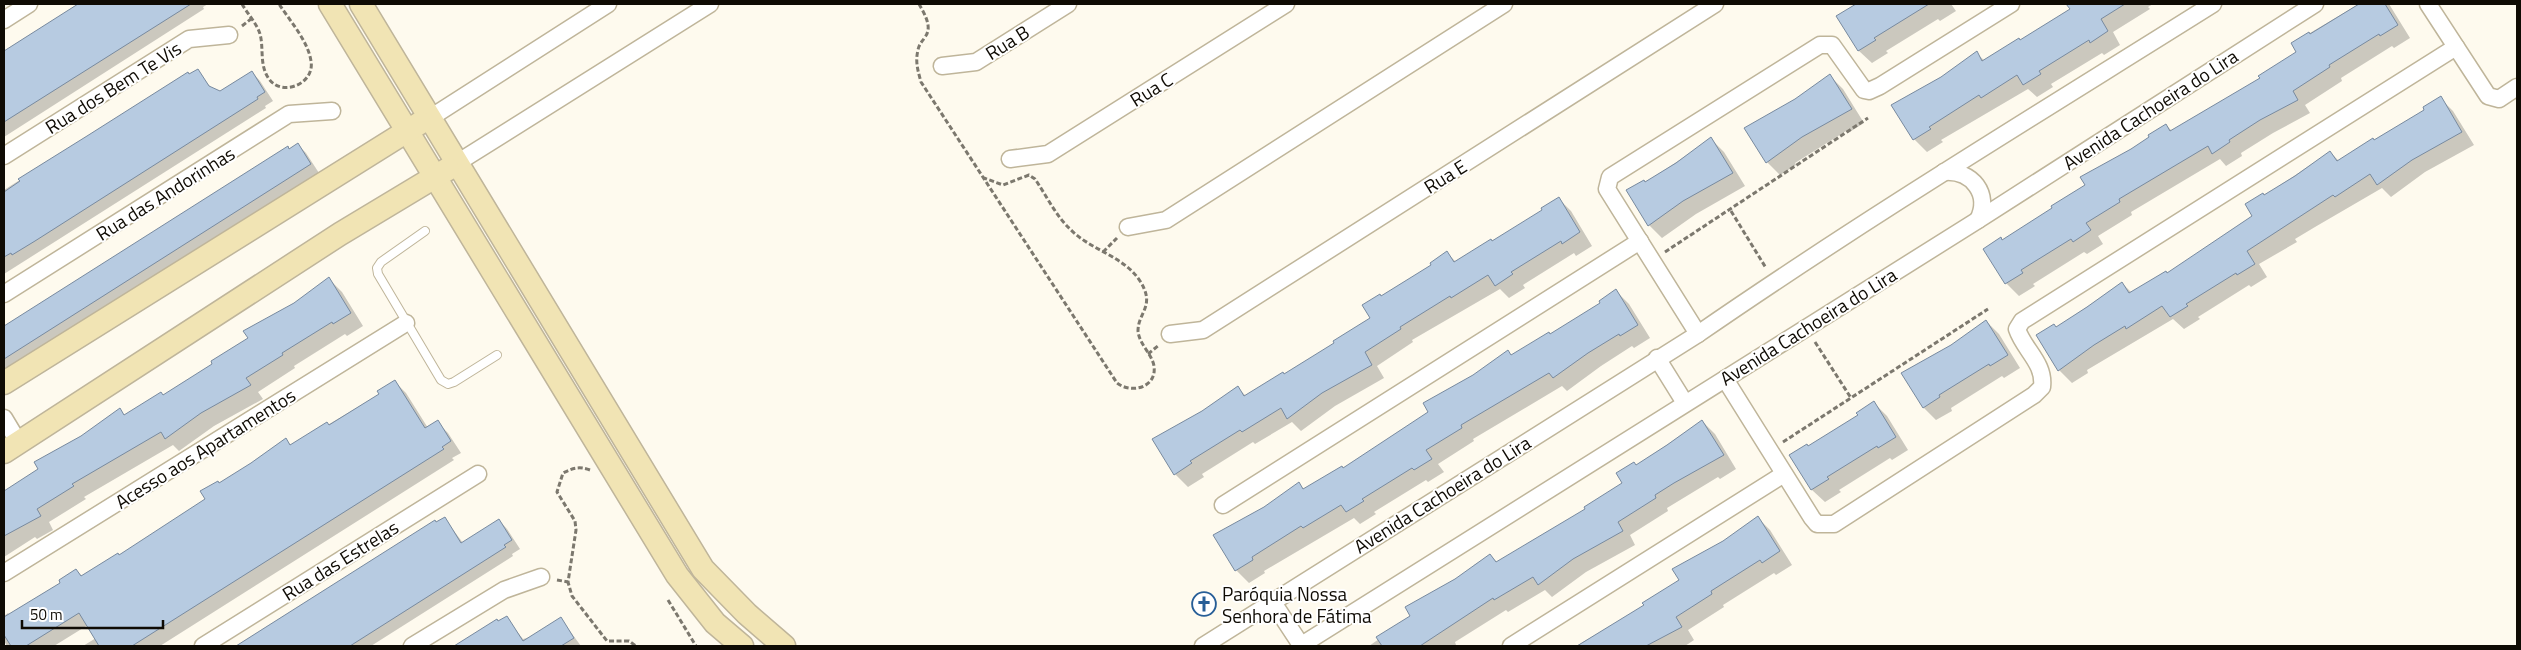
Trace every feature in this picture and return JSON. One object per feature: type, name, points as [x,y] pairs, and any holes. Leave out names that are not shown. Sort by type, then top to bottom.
[{"type":"street","points":[[4,20],[30,4]]},
{"type":"street","points":[[330,4],[676,575],[715,623],[742,646]]},
{"type":"street","points":[[361,4],[703,569],[747,614],[784,646]]},
{"type":"street","points":[[4,383],[408,132],[608,4]]},
{"type":"street","points":[[4,418],[11,448],[332,240],[710,4]]},
{"type":"street","name":"Rua B","points":[[942,66],[976,62],[1068,4]]},
{"type":"street","name":"Rua C","points":[[1010,159],[1048,154],[1286,4]]},
{"type":"street","points":[[1128,227],[1166,220],[1504,4]]},
{"type":"street","points":[[1698,334],[1607,189],[1610,178],[1702,118],[1807,53],[1827,43],[1837,50],[1864,90],[1873,89],[2010,4]]},
{"type":"street","name":"Avenida Cachoeira do Lira","points":[[1203,646],[1657,358],[1698,334],[1774,281],[1944,172],[2213,4]]},
{"type":"street","name":"Avenida Cachoeira do Lira","points":[[1301,646],[1978,220],[2315,4]]},
{"type":"street","points":[[2428,4],[2488,96],[2499,99],[2517,87]]},
{"type":"street","name":"Rua E","points":[[1170,334],[1203,330],[1709,5]]},
{"type":"street","name":"Rua dos Bem Te Vis","points":[[4,156],[189,39],[229,35]]},
{"type":"street","points":[[1725,379],[1817,524],[1834,524],[2034,395],[2042,387],[2041,368],[2020,338],[2017,329],[2022,320],[2456,47]]},
{"type":"street","name":"Rua das Andorinhas","points":[[4,294],[289,114],[332,111]]},
{"type":"street","points":[[1944,172],[1963,173],[1977,185],[1983,203],[1978,220]]},
{"type":"street","points":[[1223,504],[1640,241]]},
{"type":"street","name":"Acesso aos Apartamentos","points":[[4,573],[406,323]]},
{"type":"street","points":[[1657,358],[1685,404]]},
{"type":"street","name":"Rua das Estrelas","points":[[203,646],[478,474]]},
{"type":"street","points":[[1511,646],[1784,474]]},
{"type":"street","points":[[412,646],[504,590],[541,577]]},
{"type":"street","points":[[1272,602],[1301,646]]},
{"type":"lane","points":[[425,231],[381,262],[377,268],[378,274],[406,323],[441,380],[448,384],[497,355]]},
{"type":"path","points":[[242,4],[260,33],[264,67],[269,79],[278,86],[290,87],[300,85],[308,78],[311,61],[305,45],[279,4]]},
{"type":"path","points":[[919,4],[928,23],[927,35],[920,43],[917,52],[916,65],[921,82],[1117,384],[1123,388],[1132,389],[1147,385],[1152,380],[1154,364],[1138,332],[1140,322],[1146,310],[1147,298],[1140,281],[1125,265],[1094,248],[1070,229],[1035,179],[1029,176],[1003,185],[984,178]]},
{"type":"path","points":[[1652,261],[1868,118]]},
{"type":"path","points":[[1730,211],[1774,281]]},
{"type":"path","points":[[1770,451],[1988,309]]},
{"type":"path","points":[[1806,327],[1851,398]]},
{"type":"path","points":[[591,470],[582,467],[563,473],[557,492],[575,521],[576,530],[568,582],[572,596],[607,641],[629,640],[636,646]]},
{"type":"path","points":[[666,596],[696,646]]},
{"type":"building","points":[[78,4],[191,4],[4,122],[4,51]]},
{"type":"building","points":[[1856,4],[1929,4],[1874,38],[1876,40],[1858,51],[1836,16]]},
{"type":"building","points":[[2066,4],[2125,4],[2101,19],[2108,31],[2090,43],[2089,40],[2039,71],[2041,74],[2023,85],[2017,75],[1981,98],[1979,95],[1929,127],[1931,129],[1913,140],[1891,105],[1941,77],[1977,51],[1982,61],[2019,38],[2020,40],[2070,9]]},
{"type":"building","points":[[2359,4],[2385,4],[2398,25],[2380,36],[2379,34],[2329,65],[2330,67],[2293,91],[2298,100],[2260,120],[2229,140],[2230,142],[2212,154],[2208,146],[2119,199],[2120,202],[2086,223],[2091,230],[2073,242],[2071,239],[2021,270],[2023,273],[2005,284],[1983,249],[2001,237],[2002,240],[2052,208],[2051,206],[2085,185],[2080,177],[2131,149],[2149,137],[2148,135],[2166,124],[2170,131],[2260,78],[2258,76],[2296,52],[2291,43],[2309,32],[2310,34]]},
{"type":"building","points":[[198,69],[209,86],[220,91],[252,71],[265,92],[257,97],[258,99],[35,241],[12,255],[11,253],[4,257],[4,192],[20,181],[18,179],[188,72],[189,74]]},
{"type":"building","points":[[1830,74],[1852,109],[1802,137],[1766,163],[1744,128],[1795,99]]},
{"type":"building","points":[[2441,96],[2462,132],[2412,160],[2377,185],[2370,174],[2335,197],[2333,195],[2247,251],[2255,264],[2237,275],[2236,273],[2186,304],[2188,306],[2170,317],[2162,306],[2126,329],[2125,326],[2094,345],[2058,371],[2036,335],[2054,324],[2056,327],[2122,282],[2129,293],[2166,271],[2167,273],[2252,216],[2245,204],[2295,176],[2330,151],[2337,161],[2373,138],[2374,140],[2424,110],[2423,107]]},
{"type":"building","points":[[1711,137],[1733,173],[1683,201],[1648,226],[1626,190],[1644,180],[1645,182],[1676,163]]},
{"type":"building","points":[[298,143],[311,164],[4,359],[4,326],[288,146],[289,149]]},
{"type":"building","points":[[1559,197],[1580,232],[1562,244],[1561,241],[1511,272],[1513,274],[1495,286],[1488,275],[1451,298],[1450,296],[1400,327],[1401,329],[1365,352],[1372,365],[1322,393],[1287,419],[1281,408],[1242,432],[1240,430],[1190,461],[1192,463],[1174,475],[1152,439],[1202,411],[1238,386],[1244,396],[1283,372],[1284,374],[1370,318],[1362,305],[1380,294],[1381,296],[1431,265],[1430,263],[1447,251],[1454,262],[1491,239],[1492,241],[1542,210],[1541,208]]},
{"type":"building","points":[[329,277],[351,313],[333,324],[332,322],[282,353],[283,355],[246,378],[251,385],[201,413],[165,439],[161,432],[72,484],[74,486],[37,509],[41,516],[4,536],[4,491],[38,469],[34,462],[81,436],[120,408],[124,415],[161,392],[163,395],[212,364],[211,361],[248,338],[243,331],[294,303]]},
{"type":"building","points":[[1616,289],[1638,325],[1588,353],[1553,378],[1549,373],[1461,425],[1462,428],[1426,450],[1432,459],[1414,470],[1412,468],[1362,499],[1364,501],[1346,512],[1341,505],[1303,528],[1301,526],[1252,557],[1253,560],[1235,571],[1213,535],[1264,507],[1299,482],[1303,489],[1342,466],[1343,468],[1428,412],[1423,403],[1473,375],[1508,350],[1511,355],[1549,332],[1550,334],[1600,303],[1599,301]]},
{"type":"building","points":[[1986,320],[2008,355],[1990,366],[1989,364],[1939,395],[1940,397],[1923,408],[1901,373],[1951,345]]},
{"type":"building","points":[[395,380],[425,428],[438,420],[451,441],[442,447],[444,449],[132,646],[99,646],[79,613],[26,646],[11,646],[4,635],[4,617],[60,583],[59,580],[76,569],[81,576],[118,553],[119,555],[205,499],[200,491],[218,481],[219,483],[286,438],[290,445],[327,422],[329,425],[379,394],[377,391]]},
{"type":"building","points":[[1874,401],[1896,437],[1878,448],[1877,446],[1827,477],[1829,479],[1811,490],[1789,455],[1807,444],[1808,446],[1858,415],[1856,413]]},
{"type":"building","points":[[1702,420],[1724,455],[1655,495],[1656,498],[1618,522],[1623,531],[1573,559],[1538,585],[1533,577],[1494,600],[1493,598],[1420,646],[1382,646],[1376,637],[1410,616],[1405,607],[1455,579],[1490,554],[1496,562],[1585,509],[1584,507],[1622,483],[1616,473],[1634,462],[1636,465]]},
{"type":"building","points":[[1758,516],[1780,551],[1762,563],[1760,560],[1711,591],[1712,594],[1676,617],[1682,627],[1646,646],[1577,646],[1644,605],[1642,603],[1679,580],[1672,569],[1723,541]]},
{"type":"building","points":[[445,517],[461,543],[499,519],[512,540],[504,545],[506,547],[350,646],[236,646],[435,520],[436,522]]},
{"type":"building","points":[[507,616],[523,641],[561,617],[574,638],[561,646],[454,646],[497,619],[498,621]]},
{"type":"place","name":"Paróquia Nossa Senhora de Fátima","points":[[1204,604]]}]
